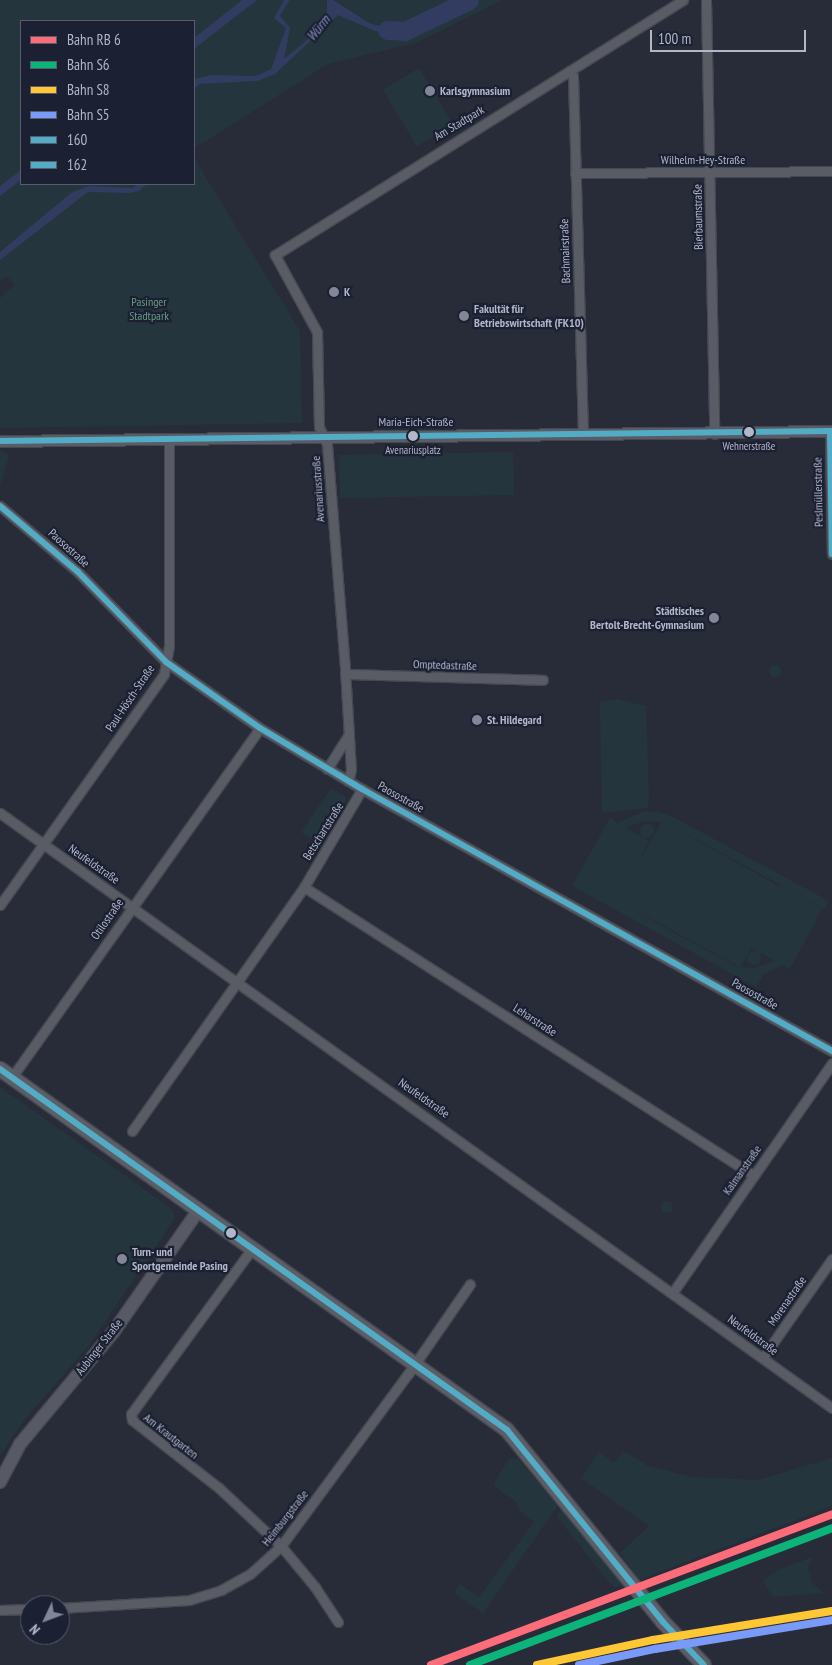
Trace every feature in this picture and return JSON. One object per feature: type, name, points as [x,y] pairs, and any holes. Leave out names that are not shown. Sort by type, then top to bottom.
[{"type":"main road","points":[[0,1069],[251,1250],[415,1364],[516,1439],[663,1622],[704,1665]]},
{"type":"main road","name":"Aubinger Straße","points":[[0,1482],[20,1444],[104,1343],[198,1212]]},
{"type":"street","name":"Am Stadtpark","points":[[275,255],[683,0]]},
{"type":"street","name":"Bierbaumstraße","points":[[706,0],[714,434]]},
{"type":"street","name":"Bachmairstraße","points":[[569,71],[573,76],[583,432]]},
{"type":"street","name":"Wilhelm-Hey-Straße","points":[[575,173],[832,171]]},
{"type":"street","name":"Avenariusstraße","points":[[275,255],[315,324],[319,427],[326,437],[345,674],[351,770],[348,781]]},
{"type":"street","name":"Maria-Eich-Straße","points":[[0,441],[169,441],[583,432],[714,434],[831,431]]},
{"type":"street","name":"Peslmüllerstraße","points":[[831,431],[832,554]]},
{"type":"street","name":"Paul-Hösch-Straße","points":[[0,904],[164,674],[169,646],[169,441]]},
{"type":"street","name":"Paosostraße","points":[[0,506],[78,572],[166,662],[260,728],[362,789],[832,1051]]},
{"type":"street","name":"Omptedastraße","points":[[345,674],[543,680]]},
{"type":"street","name":"Otilostraße","points":[[12,1077],[131,906],[260,728]]},
{"type":"street","points":[[327,769],[349,734]]},
{"type":"street","name":"Betschartstraße","points":[[132,1131],[304,887],[362,789]]},
{"type":"street","name":"Neufeldstraße","points":[[0,813],[673,1292],[832,1408]]},
{"type":"street","name":"Leharstraße","points":[[304,887],[753,1175]]},
{"type":"street","name":"Kalmanstraße","points":[[673,1292],[832,1063]]},
{"type":"street","name":"Am Krautgarten","points":[[251,1250],[131,1414],[136,1426],[219,1488],[281,1546],[315,1587],[338,1622]]},
{"type":"street","name":"Morenastraße","points":[[763,1357],[832,1259]]},
{"type":"street","name":"Heimburgstraße","points":[[70,1607],[176,1601],[209,1595],[250,1574],[281,1546],[415,1364],[470,1284]]},
{"type":"street","points":[[0,1610],[20,1609]]},
{"type":"green space","name":"Pasinger Stadtpark","points":[[0,0],[502,0],[415,43],[328,64],[195,147],[195,20],[20,20],[20,185],[195,185],[195,160],[300,331],[302,423],[0,428],[0,298],[15,285],[7,276],[0,282]]},
{"type":"green space","points":[[419,68],[453,125],[417,146],[383,90]]},
{"type":"green space","points":[[0,450],[9,455],[1,483],[0,483]]},
{"type":"green space","points":[[513,452],[514,495],[340,498],[339,455]]},
{"type":"green space","points":[[777,665],[780,666],[780,676],[773,677],[770,676],[769,669],[770,666]]},
{"type":"green space","points":[[617,699],[646,706],[649,801],[647,808],[602,813],[600,702]]},
{"type":"green space","points":[[331,788],[346,797],[345,812],[323,848],[301,832]]},
{"type":"green space","points":[[642,812],[659,812],[673,817],[829,901],[824,909],[797,895],[822,909],[790,969],[783,965],[764,974],[756,987],[572,886],[610,818],[618,823]],"holes":[[[643,821],[662,822],[635,868],[649,841],[626,828]],[[666,823],[779,884],[782,888]],[[622,903],[738,967],[669,930]],[[751,948],[775,961],[756,968],[740,967]]]},
{"type":"green space","points":[[647,824],[652,826],[654,831],[652,836],[647,838],[642,836],[640,831],[642,826]]},
{"type":"green space","points":[[754,951],[759,953],[761,958],[759,963],[754,965],[749,963],[747,958],[749,953]]},
{"type":"green space","points":[[0,1087],[172,1209],[175,1218],[91,1343],[24,1420],[0,1456]]},
{"type":"green space","points":[[665,1201],[669,1201],[673,1207],[669,1213],[665,1213],[661,1209],[661,1205]]},
{"type":"green space","points":[[624,1451],[648,1466],[692,1477],[759,1480],[832,1458],[832,1506],[639,1580],[620,1553],[649,1526],[581,1478],[599,1452],[614,1463]]},
{"type":"green space","points":[[517,1458],[558,1505],[483,1613],[454,1593],[460,1584],[479,1597],[534,1522],[516,1507],[518,1503],[495,1487],[494,1483],[509,1459]]},
{"type":"green space","points":[[561,1509],[624,1585],[615,1588],[611,1585],[557,1517]]},
{"type":"green space","points":[[813,1557],[808,1568],[812,1583],[824,1593],[773,1597],[763,1581],[780,1569]]},
{"type":"water","points":[[242,0],[257,0],[195,48],[195,37]]},
{"type":"water","points":[[284,0],[288,0],[280,16],[290,28],[284,59],[306,41],[327,15],[327,0],[333,0],[371,24],[393,29],[410,25],[413,31],[404,34],[375,31],[338,15],[275,74],[257,81],[199,84],[195,88],[195,79],[211,75],[256,76],[271,69],[286,28],[274,18]]},
{"type":"water","points":[[20,171],[20,181],[0,196],[0,186]]},
{"type":"water","points":[[137,185],[146,185],[139,191],[129,193],[88,192],[0,260],[0,252],[71,193],[88,186],[133,188]]},
{"type":"waterway","points":[[281,10],[287,0]]},
{"type":"waterway","name":"Würm","points":[[387,30],[405,31],[469,0]]},
{"type":"transit line","name":"160","points":[[830,431],[832,554]]},
{"type":"transit line","name":"160","points":[[0,441],[832,431]]},
{"type":"transit line","name":"160","points":[[0,506],[78,572],[166,662],[260,728],[362,789],[832,1051]]},
{"type":"transit line","name":"162","points":[[0,1069],[507,1430],[663,1622],[704,1665]]},
{"type":"transit line","points":[[431,1665],[832,1514]]},
{"type":"rail line","name":"S6","points":[[470,1665],[832,1528]]},
{"type":"rail line","name":"S8","points":[[537,1665],[653,1640],[832,1611]]},
{"type":"rail line","name":"S5","points":[[579,1665],[655,1649],[832,1620]]},
{"type":"place","name":"Karlsgymnasium","points":[[430,91]]},
{"type":"place","name":"K","points":[[334,292]]},
{"type":"place","name":"Fakultät für Betriebswirtschaft (FK10)","points":[[464,316]]},
{"type":"place","name":"Wehnerstraße","points":[[749,432]]},
{"type":"place","name":"Avenariusplatz","points":[[413,436]]},
{"type":"place","name":"Städtisches Bertolt-Brecht-Gymnasium","points":[[714,618]]},
{"type":"place","name":"St. Hildegard","points":[[477,720]]},
{"type":"place","name":"Turn- und Sportgemeinde Pasing","points":[[122,1259]]}]
